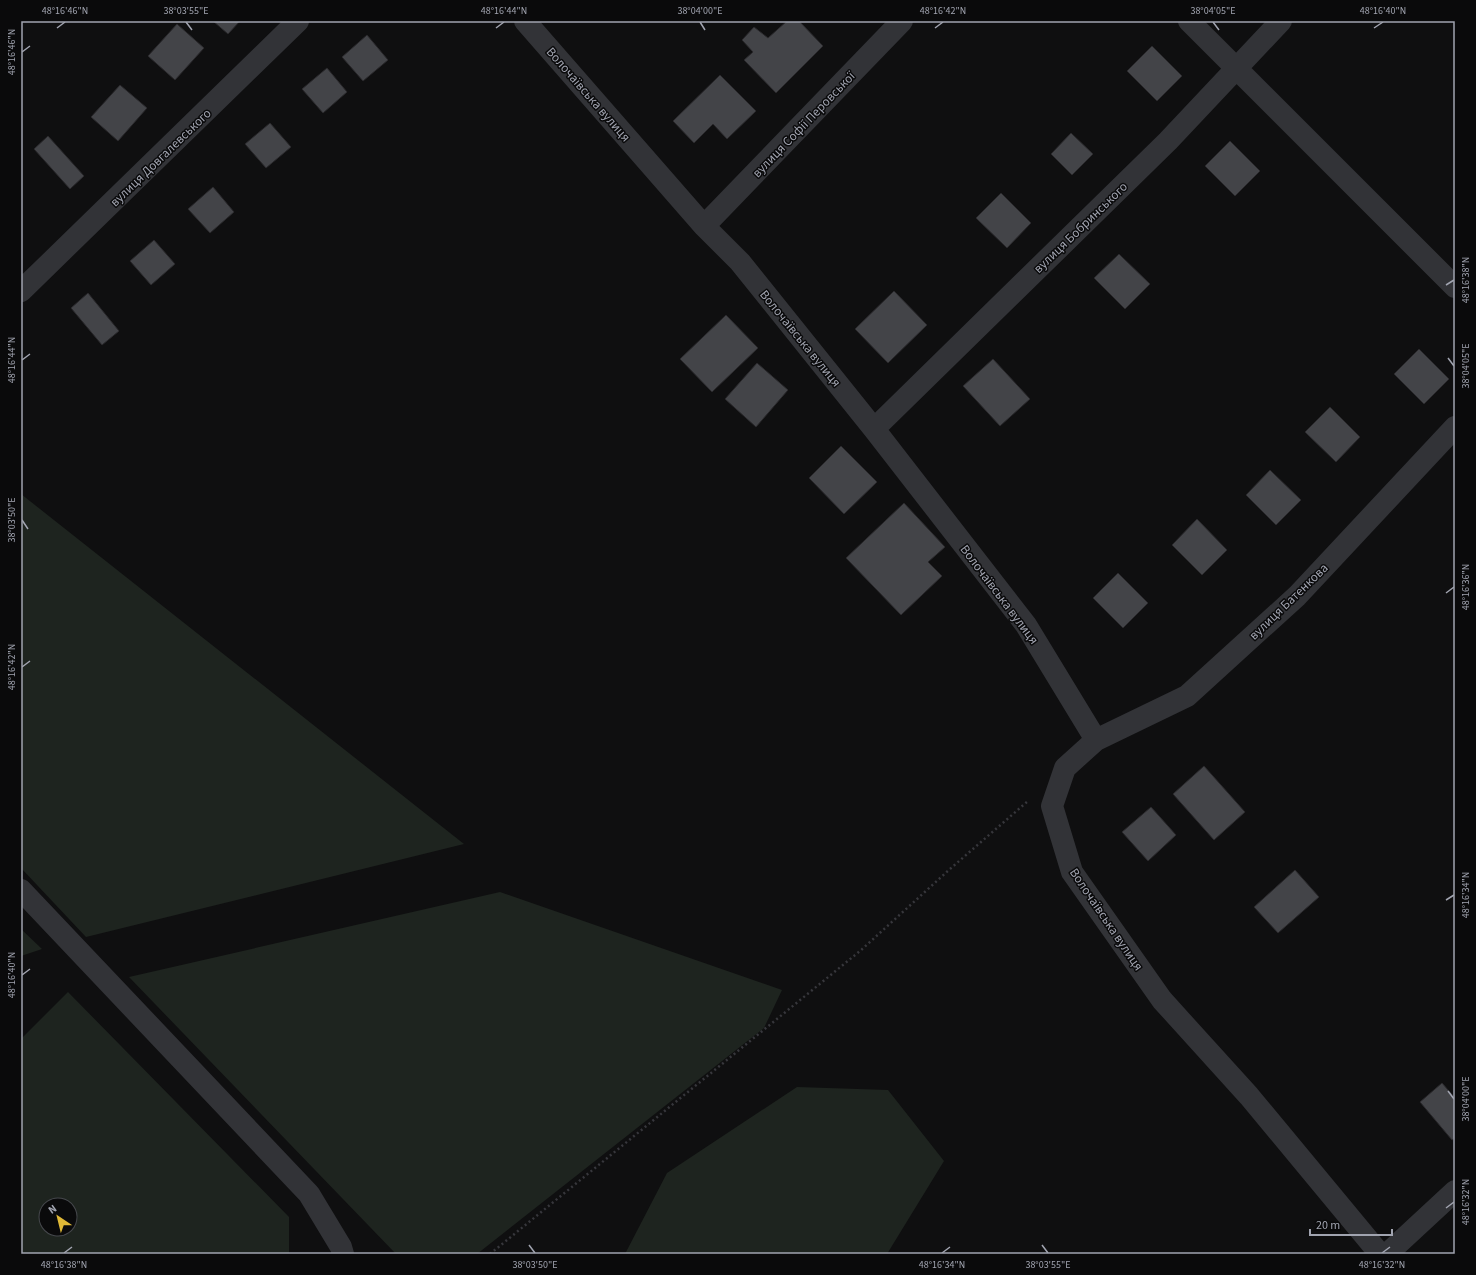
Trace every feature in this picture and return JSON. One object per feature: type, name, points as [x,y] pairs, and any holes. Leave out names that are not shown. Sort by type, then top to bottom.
[{"type":"street","name":"вулиця Довгалевського","points":[[21,291],[298,21]]},
{"type":"street","name":"Волочаївська вулиця","points":[[525,21],[704,226],[740,262],[874,429],[1026,625],[1096,740],[1065,768],[1052,806],[1072,872],[1162,1000],[1249,1096],[1380,1254]]},
{"type":"street","name":"вулиця Софії Перовської","points":[[704,226],[902,21]]},
{"type":"street","points":[[1189,21],[1455,287]]},
{"type":"street","name":"вулиця Бобринського","points":[[874,429],[1168,141],[1281,21]]},
{"type":"street","name":"вулиця Батенкова","points":[[1096,740],[1187,696],[1297,596],[1455,427]]},
{"type":"street","points":[[21,890],[309,1194],[341,1246],[343,1254]]},
{"type":"street","points":[[1387,1254],[1455,1191]]},
{"type":"path","points":[[490,1254],[860,951],[950,868],[1030,798]]},
{"type":"shaded area","points":[[21,494],[464,844],[86,937],[21,868]]},
{"type":"shaded area","points":[[500,892],[782,990],[764,1028],[477,1254],[396,1254],[129,977]]},
{"type":"shaded area","points":[[21,929],[42,949],[21,956]]},
{"type":"shaded area","points":[[68,992],[289,1217],[289,1254],[21,1254],[21,1039]]},
{"type":"shaded area","points":[[797,1087],[888,1090],[944,1161],[887,1254],[625,1254],[667,1173]]},
{"type":"building","points":[[213,21],[240,21],[228,34]]},
{"type":"building","points":[[787,21],[799,21],[823,46],[776,93],[744,60],[753,52],[742,40],[754,27],[768,38]]},
{"type":"building","points":[[177,24],[204,48],[175,80],[148,56]]},
{"type":"building","points":[[367,35],[388,60],[363,81],[342,57]]},
{"type":"building","points":[[1152,46],[1182,76],[1157,101],[1127,71]]},
{"type":"building","points":[[327,68],[347,92],[323,113],[302,89]]},
{"type":"building","points":[[720,75],[756,111],[727,139],[713,124],[694,143],[673,121]]},
{"type":"building","points":[[120,85],[147,108],[118,141],[91,117]]},
{"type":"building","points":[[270,123],[291,147],[266,168],[245,144]]},
{"type":"building","points":[[1071,133],[1093,154],[1072,175],[1051,154]]},
{"type":"building","points":[[48,136],[84,176],[70,189],[34,149]]},
{"type":"building","points":[[1230,141],[1260,171],[1235,196],[1205,166]]},
{"type":"building","points":[[213,187],[234,212],[210,233],[188,209]]},
{"type":"building","points":[[1001,193],[1031,223],[1007,248],[976,218]]},
{"type":"building","points":[[154,240],[175,264],[151,285],[130,261]]},
{"type":"building","points":[[1119,254],[1150,284],[1125,309],[1094,278]]},
{"type":"building","points":[[894,291],[927,325],[888,363],[855,329]]},
{"type":"building","points":[[88,293],[119,331],[102,345],[71,308]]},
{"type":"building","points":[[726,315],[758,348],[712,392],[680,359]]},
{"type":"building","points":[[1419,349],[1449,379],[1424,404],[1394,374]]},
{"type":"building","points":[[993,359],[1030,399],[1000,426],[963,386]]},
{"type":"building","points":[[757,363],[788,390],[756,427],[725,399]]},
{"type":"building","points":[[1330,407],[1360,437],[1336,462],[1305,432]]},
{"type":"building","points":[[841,446],[877,482],[844,514],[809,478]]},
{"type":"building","points":[[1270,470],[1301,500],[1276,525],[1246,495]]},
{"type":"building","points":[[904,503],[945,547],[928,562],[942,576],[901,615],[846,558]]},
{"type":"building","points":[[1197,519],[1227,550],[1202,575],[1172,545]]},
{"type":"building","points":[[1118,573],[1148,603],[1123,628],[1093,598]]},
{"type":"building","points":[[1204,766],[1245,812],[1214,840],[1173,794]]},
{"type":"building","points":[[1151,807],[1176,835],[1148,861],[1122,832]]},
{"type":"building","points":[[1295,870],[1319,897],[1278,933],[1254,907]]},
{"type":"building","points":[[1442,1083],[1455,1098],[1455,1138],[1452,1140],[1420,1102]]}]
